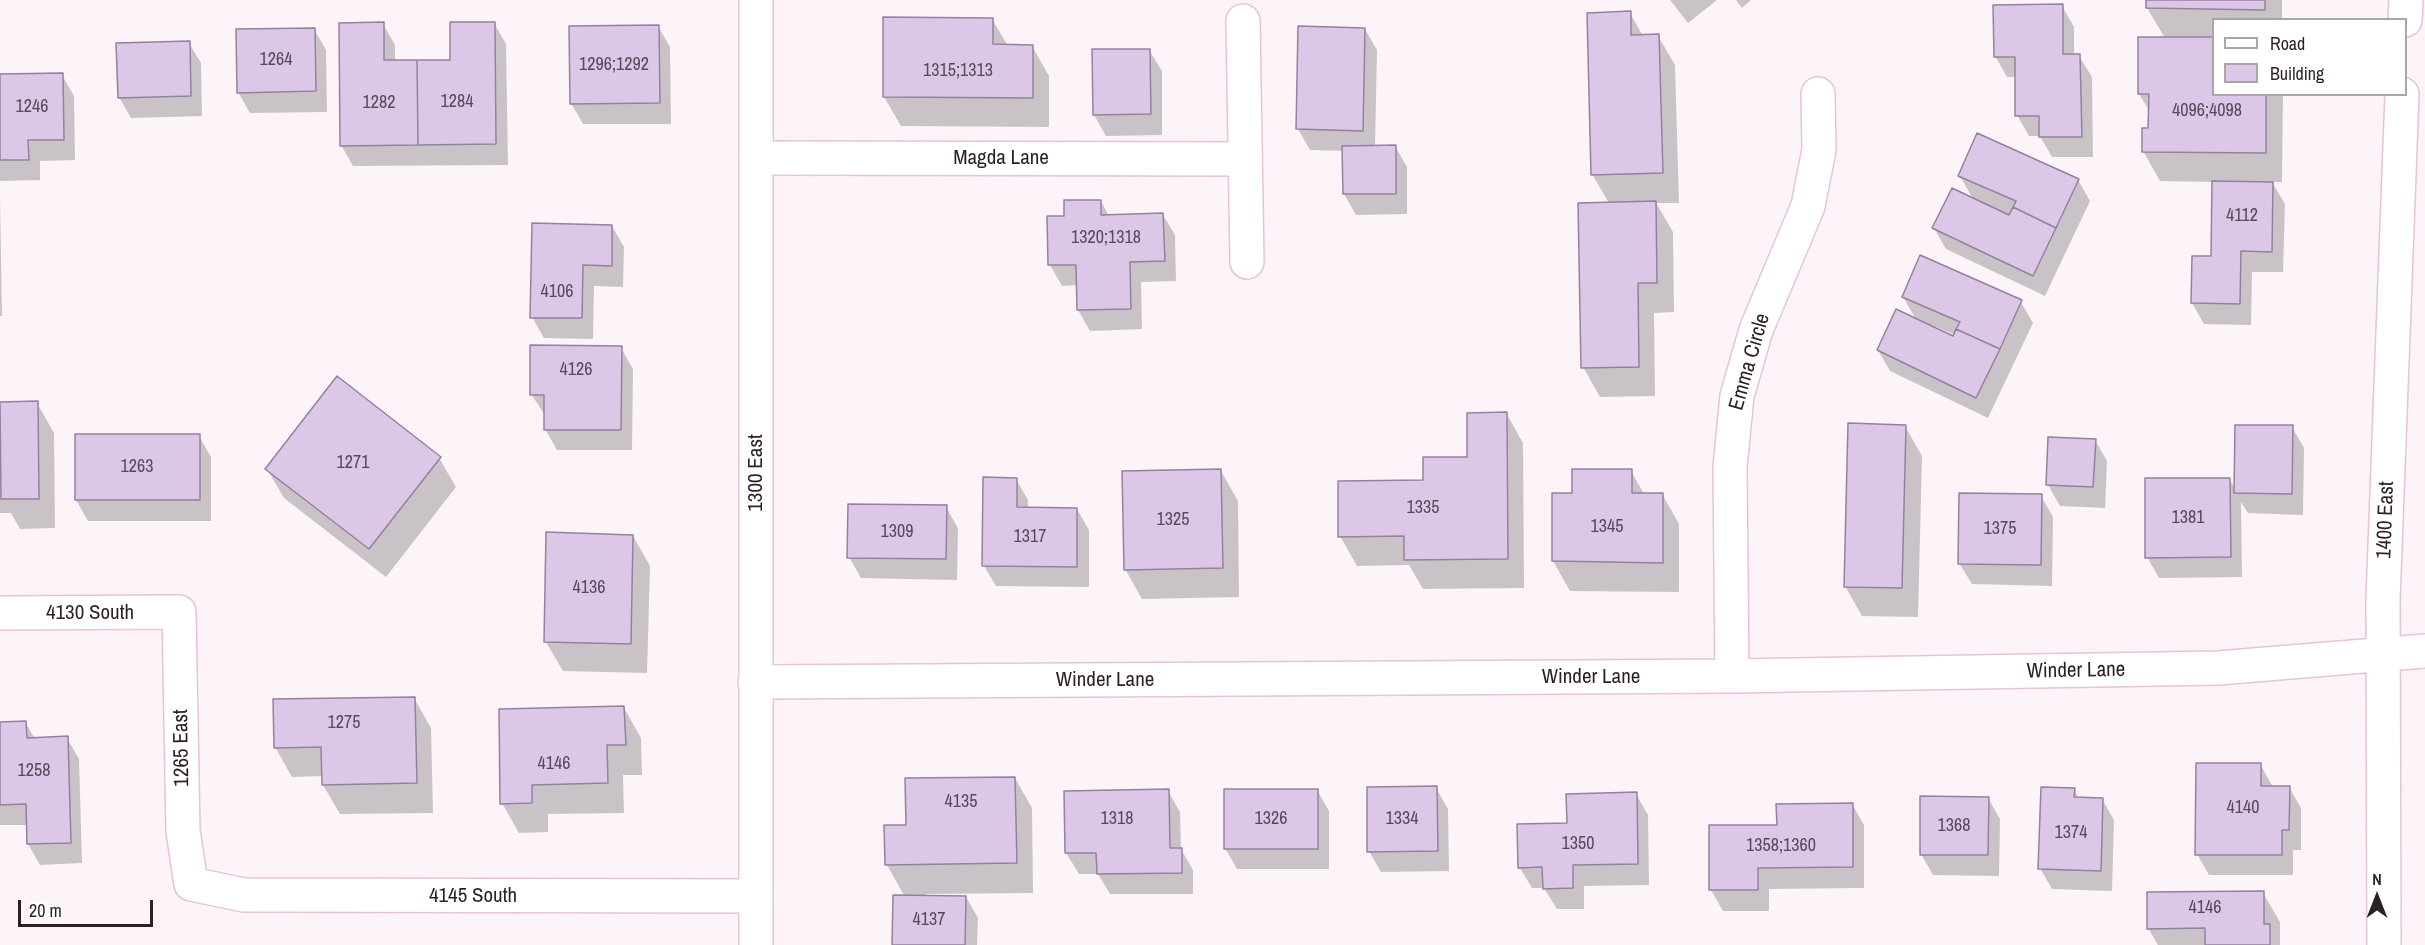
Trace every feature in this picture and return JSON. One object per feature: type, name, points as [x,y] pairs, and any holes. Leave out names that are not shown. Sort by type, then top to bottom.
[{"type":"street","name":"1300 East","points":[[756,0],[756,945]]},
{"type":"street","points":[[2405,18],[2406,0]]},
{"type":"street","points":[[1242,21],[1247,262]]},
{"type":"street","name":"Emma Circle","points":[[1732,676],[1730,467],[1737,396],[1756,330],[1808,206],[1819,150],[1818,94]]},
{"type":"street","name":"1400 East","points":[[2384,945],[2382,656],[2402,96]]},
{"type":"street","name":"Magda Lane","points":[[756,158],[1245,159]]},
{"type":"street","name":"4130 South","points":[[0,613],[179,612]]},
{"type":"street","name":"1265 East","points":[[179,612],[183,831],[191,884]]},
{"type":"street","name":"Winder Lane","points":[[755,682],[1732,676],[2218,668],[2425,651]]},
{"type":"street","name":"4145 South","points":[[191,884],[244,895],[756,896]]},
{"type":"building","points":[[2146,0],[2265,0],[2265,10],[2146,8]]},
{"type":"building","points":[[2063,4],[2063,54],[2080,54],[2082,137],[2039,137],[2039,116],[2015,116],[2015,57],[1994,57],[1993,5]]},
{"type":"building","points":[[1631,11],[1631,35],[1659,34],[1663,173],[1591,175],[1587,13]]},
{"type":"building","points":[[883,17],[993,18],[993,44],[1033,45],[1033,98],[883,97]]},
{"type":"building","points":[[384,22],[384,60],[417,60],[418,145],[340,146],[339,23]]},
{"type":"building","points":[[450,22],[495,22],[496,144],[418,145],[417,60],[450,60]]},
{"type":"building","points":[[659,25],[660,103],[570,104],[569,26]]},
{"type":"building","points":[[1298,26],[1365,28],[1363,131],[1296,129]]},
{"type":"building","points":[[315,28],[316,91],[237,93],[236,29]]},
{"type":"building","points":[[2138,37],[2212,37],[2212,96],[2266,96],[2266,153],[2142,152],[2142,128],[2148,128],[2149,94],[2138,94]]},
{"type":"building","points":[[190,41],[191,96],[118,98],[116,43]]},
{"type":"building","points":[[1092,49],[1150,49],[1151,114],[1093,115]]},
{"type":"building","points":[[63,73],[64,140],[28,140],[29,160],[0,160],[0,74]]},
{"type":"building","points":[[1977,133],[2079,179],[2056,228],[2013,207],[2016,201],[1958,176]]},
{"type":"building","points":[[1396,145],[1396,194],[1343,194],[1342,146]]},
{"type":"building","points":[[2212,181],[2273,182],[2272,252],[2241,251],[2240,304],[2191,303],[2192,256],[2211,256]]},
{"type":"building","points":[[1952,188],[2009,215],[2013,207],[2056,228],[2033,276],[1932,228]]},
{"type":"building","points":[[1064,200],[1101,200],[1101,215],[1163,213],[1165,261],[1130,262],[1131,309],[1077,310],[1076,265],[1048,265],[1047,216],[1064,216]]},
{"type":"building","points":[[1656,201],[1657,283],[1638,283],[1639,367],[1581,368],[1578,203]]},
{"type":"building","points":[[532,223],[612,225],[612,266],[583,265],[582,318],[530,318]]},
{"type":"building","points":[[1920,255],[2022,300],[2000,349],[1956,329],[1960,322],[1902,297]]},
{"type":"building","points":[[1896,309],[1953,336],[1956,329],[2000,349],[1976,398],[1877,350]]},
{"type":"building","points":[[530,345],[622,346],[621,430],[544,430],[544,395],[530,395]]},
{"type":"building","points":[[337,376],[441,457],[369,549],[265,469]]},
{"type":"building","points":[[38,401],[39,499],[1,499],[0,402]]},
{"type":"building","points":[[1507,412],[1508,559],[1404,560],[1404,536],[1338,537],[1338,481],[1423,480],[1423,457],[1467,457],[1467,413]]},
{"type":"building","points":[[1848,423],[1906,425],[1902,588],[1844,587]]},
{"type":"building","points":[[2235,425],[2293,425],[2292,494],[2234,493]]},
{"type":"building","points":[[75,434],[200,434],[200,500],[75,500]]},
{"type":"building","points":[[2048,437],[2096,439],[2093,487],[2046,485]]},
{"type":"building","points":[[1221,469],[1223,568],[1124,570],[1122,471]]},
{"type":"building","points":[[1572,469],[1632,469],[1632,493],[1663,493],[1663,563],[1552,561],[1552,493],[1572,493]]},
{"type":"building","points":[[983,477],[1017,478],[1017,507],[1077,508],[1077,567],[982,566]]},
{"type":"building","points":[[2145,478],[2230,478],[2231,557],[2145,558]]},
{"type":"building","points":[[1959,493],[2042,494],[2041,565],[1958,564]]},
{"type":"building","points":[[848,504],[947,505],[946,559],[847,558]]},
{"type":"building","points":[[546,532],[633,535],[631,644],[544,642]]},
{"type":"building","points":[[415,697],[417,783],[322,785],[321,747],[274,748],[273,699]]},
{"type":"building","points":[[624,706],[626,745],[607,745],[608,783],[532,785],[532,803],[500,804],[499,709]]},
{"type":"building","points":[[26,721],[27,738],[68,736],[71,843],[27,844],[26,804],[0,805],[0,722]]},
{"type":"building","points":[[2196,763],[2261,763],[2261,786],[2290,786],[2289,830],[2282,830],[2282,855],[2195,855]]},
{"type":"building","points":[[1015,777],[1017,863],[885,865],[884,825],[906,825],[905,778]]},
{"type":"building","points":[[1437,786],[1438,851],[1367,852],[1367,787]]},
{"type":"building","points":[[2041,787],[2075,788],[2074,797],[2103,798],[2101,871],[2038,869]]},
{"type":"building","points":[[1169,789],[1170,848],[1182,848],[1182,873],[1097,874],[1096,853],[1065,853],[1064,791]]},
{"type":"building","points":[[1224,789],[1318,789],[1318,849],[1224,849]]},
{"type":"building","points":[[1637,792],[1638,864],[1573,865],[1573,888],[1543,889],[1542,867],[1518,868],[1517,824],[1567,823],[1566,794]]},
{"type":"building","points":[[1920,796],[1989,797],[1988,855],[1920,855]]},
{"type":"building","points":[[1853,803],[1853,867],[1758,868],[1758,890],[1709,890],[1709,825],[1777,825],[1776,804]]},
{"type":"building","points":[[2264,891],[2264,924],[2270,924],[2270,945],[2205,945],[2205,928],[2147,929],[2147,892]]},
{"type":"building","points":[[893,895],[966,896],[965,945],[892,945]]}]
